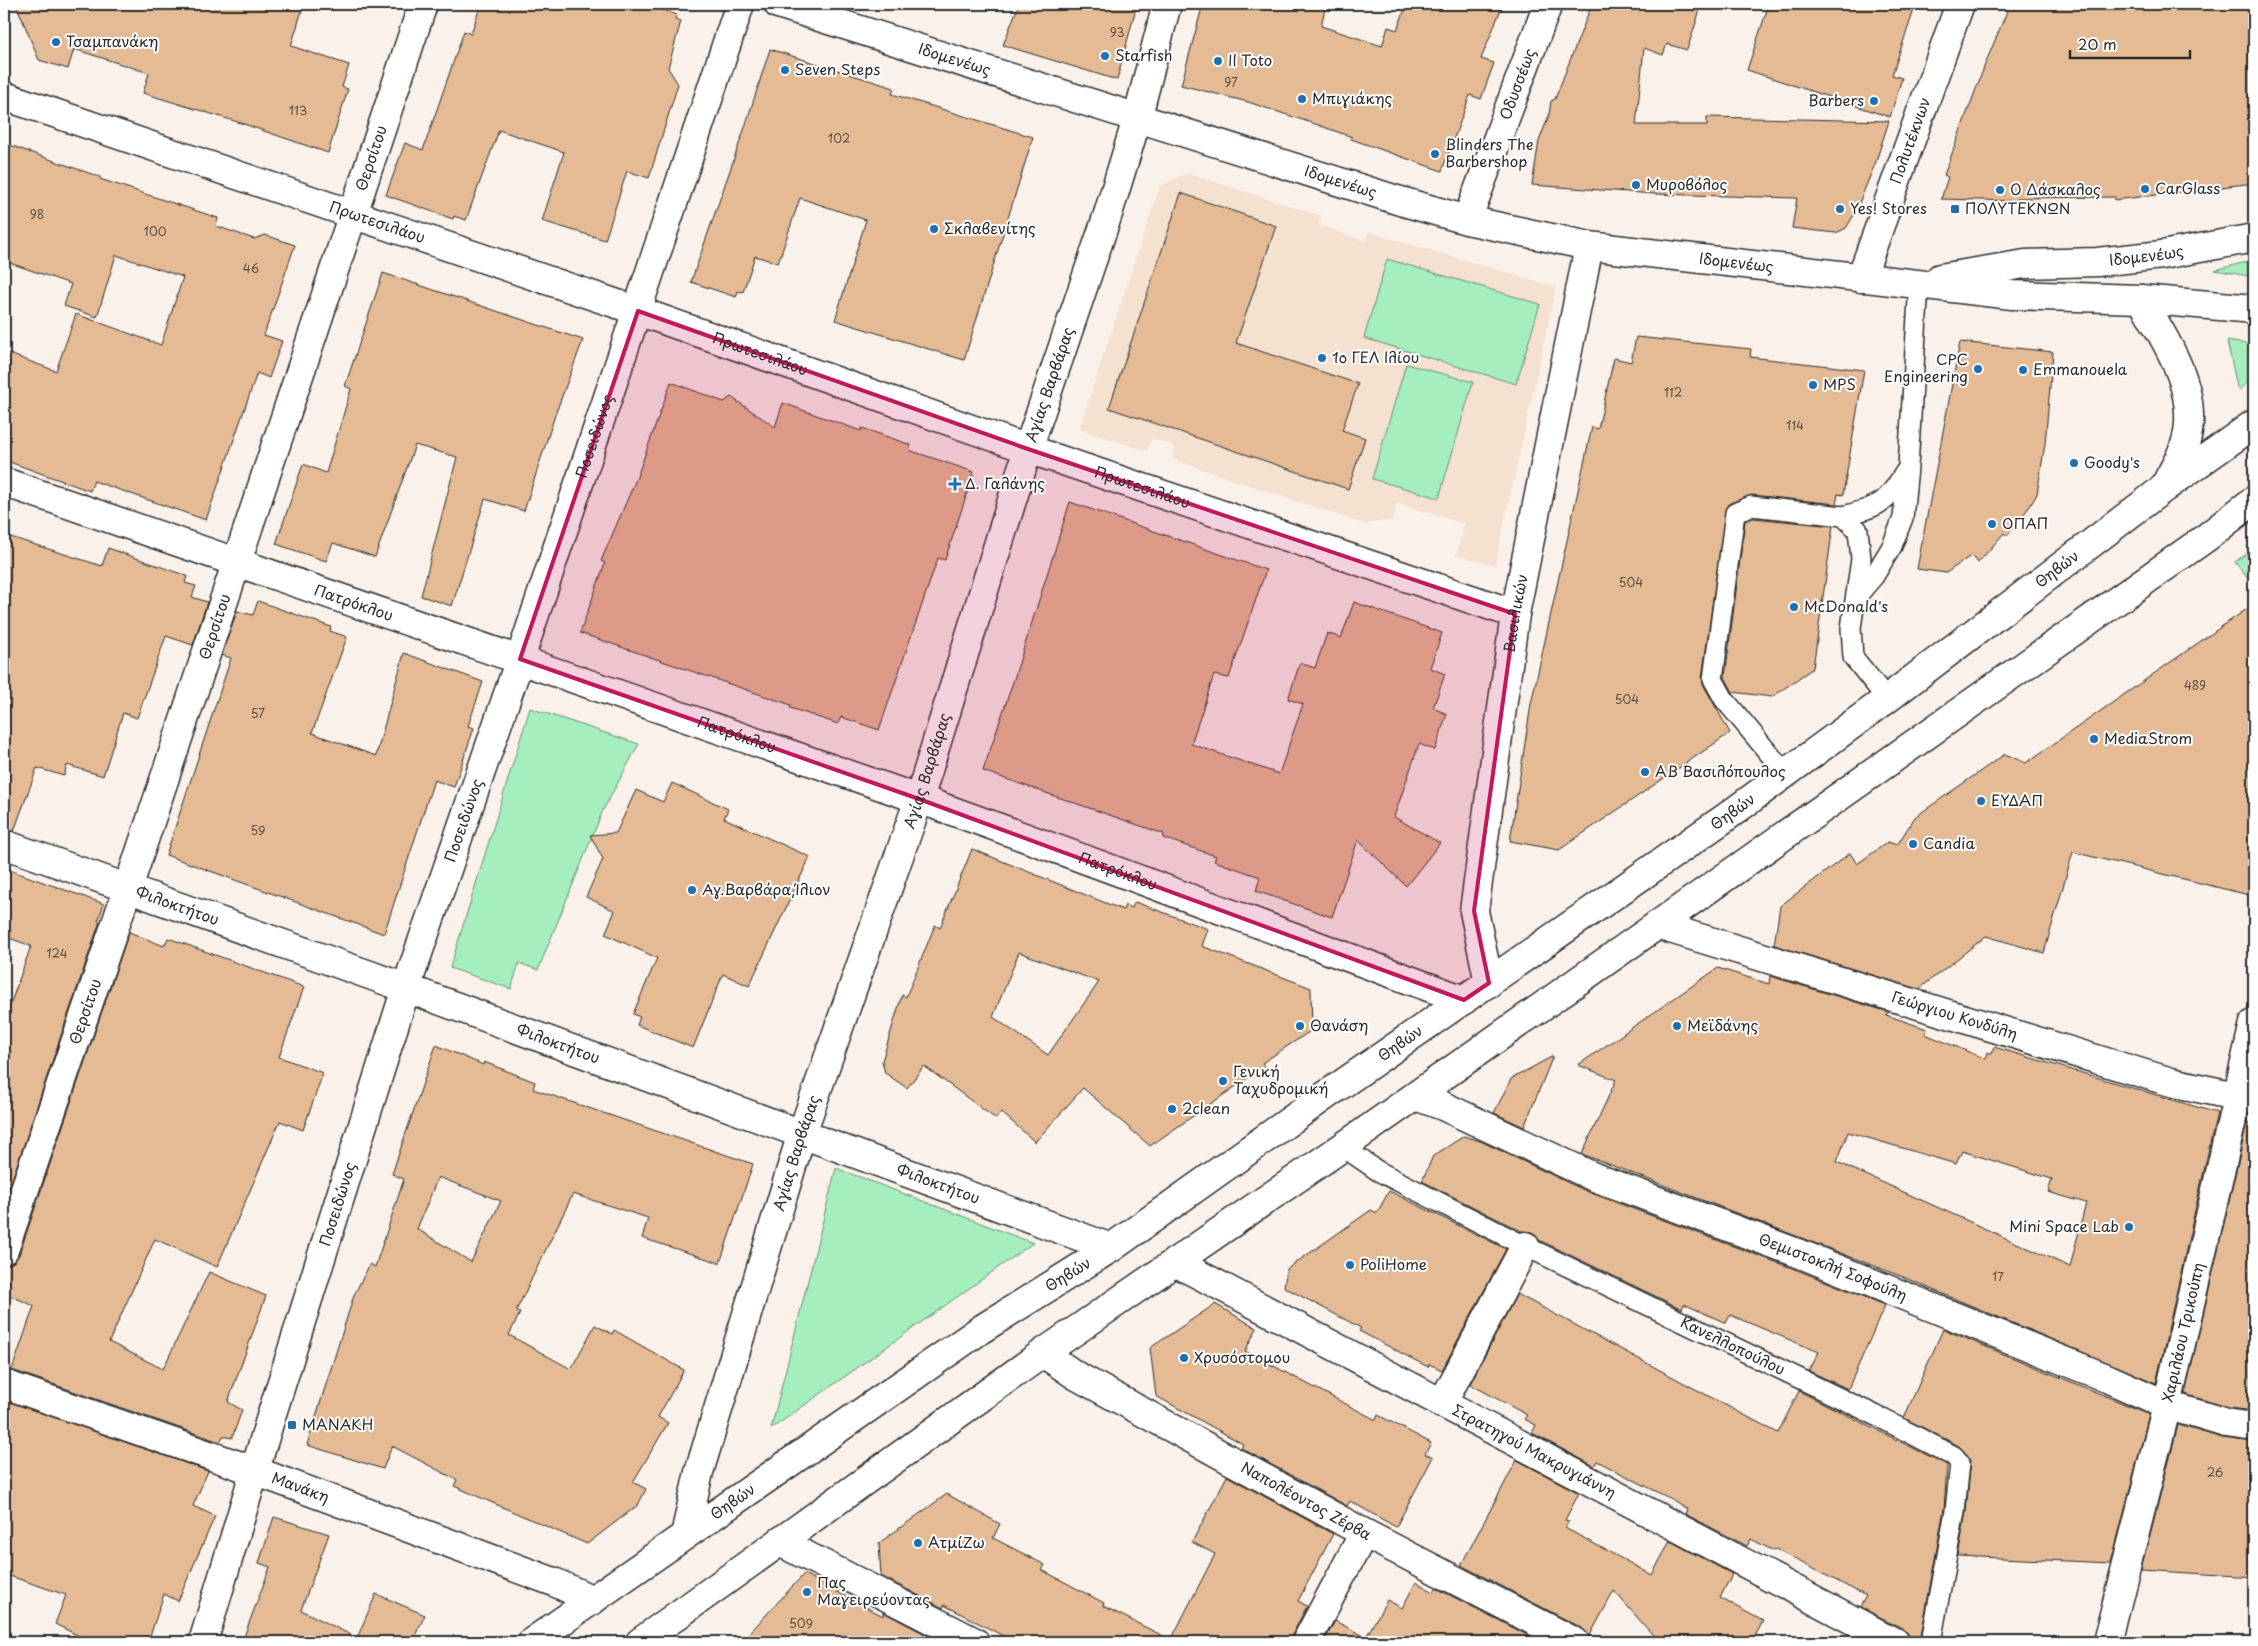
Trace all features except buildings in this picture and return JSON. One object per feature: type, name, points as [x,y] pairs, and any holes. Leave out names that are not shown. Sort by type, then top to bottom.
[{"type":"street","name":"Θερσίτου","points":[[4,1250],[237,564],[423,4]]},
{"type":"street","name":"Ποσειδώνος","points":[[203,1642],[406,988],[520,659],[740,4]]},
{"type":"street","name":"Ιδομενέως","points":[[778,4],[1137,119],[1467,220],[1589,246],[2012,295],[2141,299],[2254,309]]},
{"type":"street","name":"Αγίας Βαρβάρας","points":[[685,1535],[699,1472],[802,1133],[919,799],[1028,449],[1108,214],[1137,119],[1167,4]]},
{"type":"street","name":"Οδυσσέως","points":[[1467,220],[1548,4]]},
{"type":"street","name":"Πολυτέκνων","points":[[1861,278],[1960,4]]},
{"type":"street","name":"Πρωτεσιλάου","points":[[4,96],[638,311],[1028,449],[1515,614]]},
{"type":"street","name":"Ιδομενέως","points":[[1920,283],[1962,273],[2025,264],[2106,261],[2162,255],[2254,238]]},
{"type":"street","name":"Βασιλικών","points":[[1489,983],[1474,911],[1515,614],[1589,246]]},
{"type":"street","points":[[2141,299],[2183,380],[2190,411],[2187,438],[2164,488]]},
{"type":"street","name":"Θηβών","points":[[532,1642],[980,1330],[1111,1248],[1786,774],[2164,488],[2254,424]]},
{"type":"street","name":"Πατρόκλου","points":[[4,482],[237,564],[520,659],[919,799],[1464,1000]]},
{"type":"street","points":[[640,1642],[1043,1353],[1416,1096],[2207,537],[2254,500]]},
{"type":"street","name":"Φιλοκτήτου","points":[[4,844],[406,988],[1111,1248]]},
{"type":"street","name":"Γεώργιου Κονδύλη","points":[[1657,925],[2171,1082],[2246,1099]]},
{"type":"street","name":"Χαριλάου Τρικούπη","points":[[2107,1642],[2246,1099],[2254,1022]]},
{"type":"street","name":"Θεμιστοκλή Σοφούλη","points":[[1416,1096],[1443,1106],[1594,1177],[1803,1255],[2109,1379],[2167,1405],[2226,1423],[2254,1427]]},
{"type":"street","points":[[1442,1404],[1525,1246]]},
{"type":"street","name":"Στρατηγού Μακρυγιάννη","points":[[1175,1262],[1894,1642]]},
{"type":"street","name":"Ναπολέοντος Ζέρβα","points":[[1043,1353],[1075,1375],[1364,1534],[1575,1642]]},
{"type":"street","name":"Μανάκη","points":[[4,1384],[255,1471],[554,1582],[593,1600]]},
{"type":"street","points":[[1306,1642],[1364,1534]]},
{"type":"street","points":[[780,1542],[975,1642]]},
{"type":"lane","points":[[1857,596],[1874,576],[1892,546],[1903,518],[1920,283]]},
{"type":"lane","points":[[1786,774],[1724,698],[1713,679],[1735,513],[1751,506],[1842,516],[1872,508],[1891,495],[1908,466]]},
{"type":"lane","points":[[1842,516],[1858,530],[1861,559],[1851,628],[1853,657],[1887,699]]},
{"type":"lane","name":"Κανελλοπούλου","points":[[1344,1146],[1378,1171],[1525,1246],[1875,1414],[1954,1456],[1960,1463],[1956,1511],[1931,1642]]},
{"type":"highlighted area","points":[[638,311],[1028,449],[1515,614],[1474,911],[1489,983],[1464,1000],[919,799],[520,659]]},
{"type":"shaded area","name":"1ο ΓΕΛ Ιλίου","points":[[1187,173],[1322,216],[1319,225],[1365,241],[1369,232],[1556,287],[1495,565],[1456,555],[1465,524],[1397,503],[1393,520],[1364,524],[1172,459],[1175,446],[1152,438],[1147,451],[1079,429],[1160,186]]},
{"type":"green space","points":[[1387,259],[1540,304],[1516,384],[1364,338]]},
{"type":"green space","points":[[2254,260],[2254,277],[2215,270]]},
{"type":"green space","points":[[2227,341],[2254,345],[2254,376],[2238,391]]},
{"type":"green space","points":[[1406,364],[1473,382],[1439,498],[1372,479]]},
{"type":"green space","points":[[2254,548],[2254,587],[2235,562]]},
{"type":"green space","points":[[530,708],[639,744],[603,810],[538,970],[519,963],[511,989],[450,968]]},
{"type":"green space","points":[[836,1168],[1033,1243],[771,1429]]},
{"type":"place","name":"Τσαμπανάκη","points":[[56,42]]},
{"type":"place","name":"Starfish","points":[[1105,56]]},
{"type":"place","name":"Il Toto","points":[[1218,61]]},
{"type":"place","name":"Seven Steps","points":[[785,70]]},
{"type":"place","name":"Μπιγιάκης","points":[[1302,99]]},
{"type":"place","name":"Barbers","points":[[1874,101]]},
{"type":"place","name":"Blinders The Barbershop","points":[[1435,154]]},
{"type":"place","name":"Μυροβόλος","points":[[1636,185]]},
{"type":"place","name":"CarGlass","points":[[2145,189]]},
{"type":"place","name":"Ο Δάσκαλος","points":[[2000,190]]},
{"type":"place","name":"Yes! Stores","points":[[1840,209]]},
{"type":"place","name":"ΠΟΛΥΤΕΚΝΩΝ","points":[[1955,209]]},
{"type":"place","name":"Σκλαβενίτης","points":[[934,229]]},
{"type":"place","name":"1ο ΓΕΛ Ιλίου","points":[[1322,358]]},
{"type":"place","name":"CPC Engineering","points":[[1978,369]]},
{"type":"place","name":"Emmanouela","points":[[2023,370]]},
{"type":"place","name":"MPS","points":[[1813,385]]},
{"type":"place","name":"Goody's","points":[[2074,463]]},
{"type":"place","name":"Δ. Γαλάνης","points":[[955,484]]},
{"type":"place","name":"ΟΠΑΠ","points":[[1992,524]]},
{"type":"place","name":"McDonald's","points":[[1794,607]]},
{"type":"place","name":"MediaStrom","points":[[2094,739]]},
{"type":"place","name":"ΑΒ Βασιλόπουλος","points":[[1645,772]]},
{"type":"place","name":"ΕΥΔΑΠ","points":[[1981,801]]},
{"type":"place","name":"Candia","points":[[1913,844]]},
{"type":"place","name":"Αγ.Βαρβάρα,Ίλιον","points":[[692,890]]},
{"type":"place","name":"Θανάση","points":[[1300,1026]]},
{"type":"place","name":"Μεϊδάνης","points":[[1677,1026]]},
{"type":"place","name":"Γενική Ταχυδρομική","points":[[1223,1081]]},
{"type":"place","name":"2clean","points":[[1172,1109]]},
{"type":"place","name":"Mini Space Lab","points":[[2129,1227]]},
{"type":"place","name":"PoliHome","points":[[1350,1265]]},
{"type":"place","name":"Χρυσόστομου","points":[[1184,1358]]},
{"type":"place","name":"ΜΑΝΑΚΗ","points":[[292,1425]]},
{"type":"place","name":"ΑτμίΖω","points":[[918,1543]]},
{"type":"place","name":"Πας Μαγειρεύοντας","points":[[807,1592]]}]
